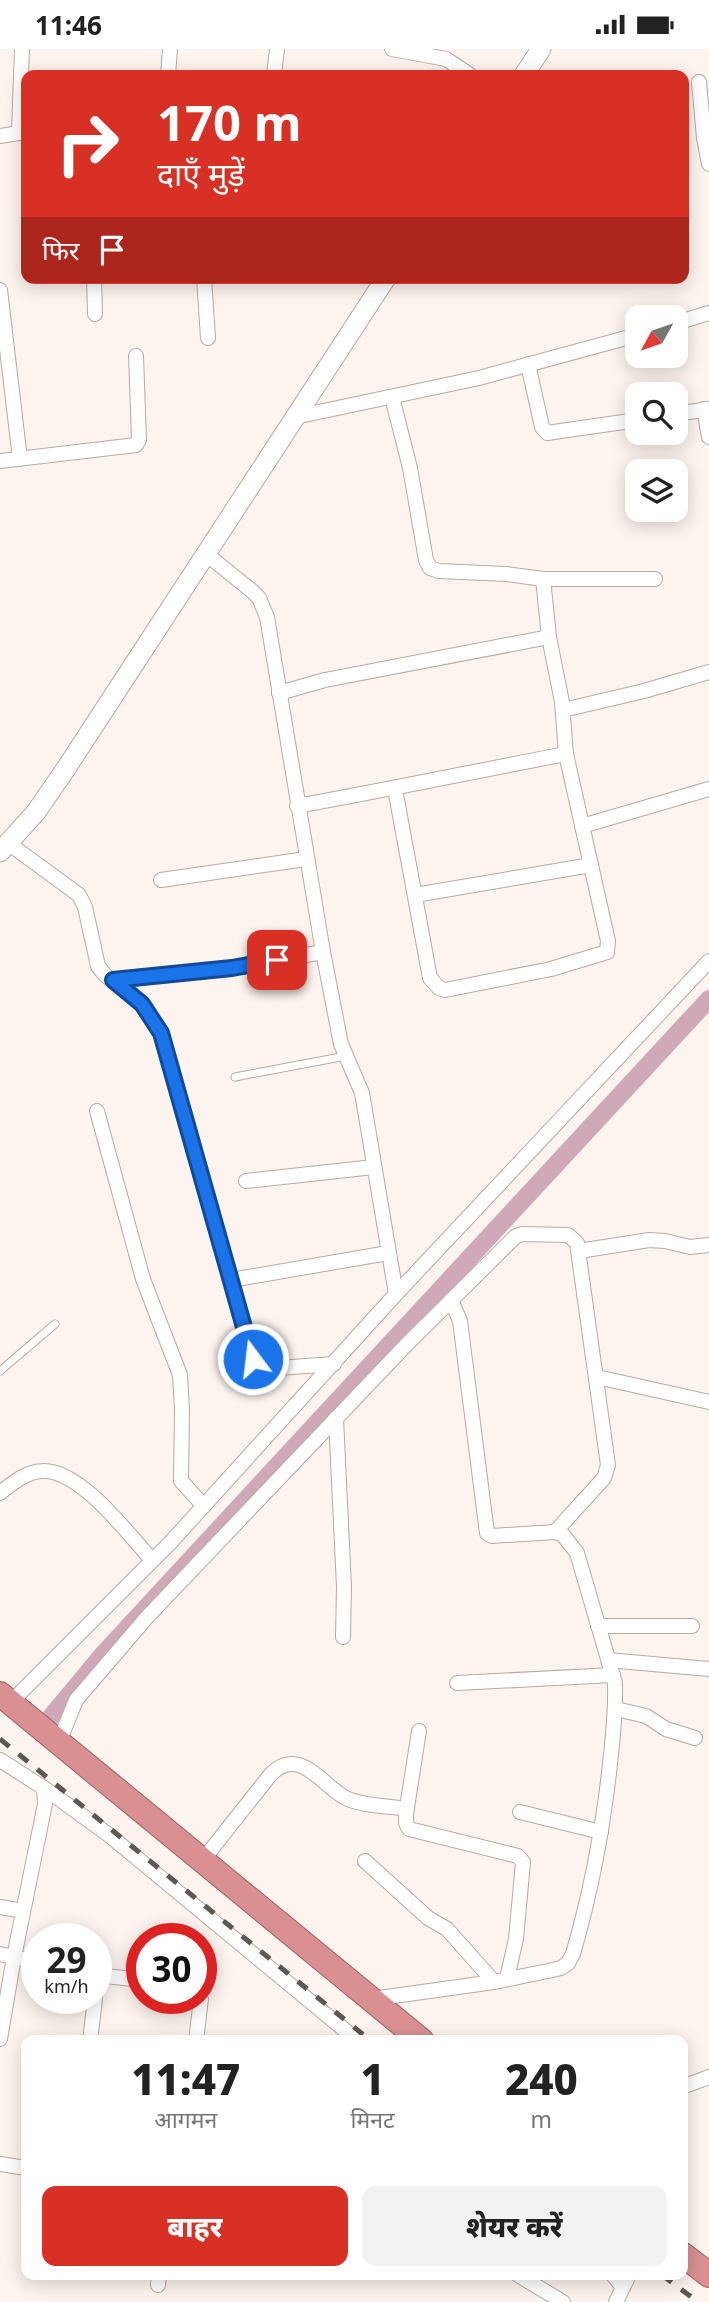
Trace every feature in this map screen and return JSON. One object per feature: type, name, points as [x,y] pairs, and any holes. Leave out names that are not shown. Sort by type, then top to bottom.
[{"type":"highway","points":[[5,1698],[415,2035]]},
{"type":"highway","points":[[688,2259],[709,2275]]},
{"type":"street","points":[[22,49],[22,70]]},
{"type":"street","points":[[168,70],[170,49]]},
{"type":"street","points":[[275,70],[277,49]]},
{"type":"street","points":[[392,49],[446,59],[462,70]]},
{"type":"street","points":[[527,70],[541,49]]},
{"type":"street","points":[[699,82],[709,164]]},
{"type":"street","points":[[0,136],[21,132]]},
{"type":"street","points":[[94,284],[95,314]]},
{"type":"street","points":[[204,284],[208,338]]},
{"type":"street","points":[[334,1364],[264,1369],[253,1359],[161,1033],[142,1004],[98,966],[85,907],[79,895],[4,848],[36,812],[65,770],[382,284]]},
{"type":"street","points":[[0,290],[20,459]]},
{"type":"street","points":[[688,319],[709,313]]},
{"type":"street","points":[[295,417],[392,397],[625,338]]},
{"type":"street","points":[[0,461],[136,445],[139,440],[136,356]]},
{"type":"street","points":[[528,364],[542,427],[547,433],[625,422]]},
{"type":"street","points":[[392,397],[410,468],[426,560],[430,568],[439,571],[506,574],[543,579],[655,579]]},
{"type":"street","points":[[688,412],[706,409],[709,437]]},
{"type":"street","points":[[205,553],[259,598],[267,617],[323,952],[341,1044],[362,1093],[396,1294]]},
{"type":"street","points":[[395,789],[430,978],[439,988],[446,990],[551,969],[607,952],[608,941],[566,754],[563,710],[549,637],[543,579]]},
{"type":"street","points":[[279,693],[325,680],[549,637]]},
{"type":"street","points":[[563,710],[709,672]]},
{"type":"street","points":[[297,806],[566,754]]},
{"type":"street","points":[[583,826],[709,789]]},
{"type":"street","points":[[161,880],[306,859]]},
{"type":"street","points":[[415,895],[591,865]]},
{"type":"street","points":[[113,980],[232,968],[323,952]]},
{"type":"street","points":[[5,1698],[133,1582],[396,1294],[709,961]]},
{"type":"street","points":[[97,1111],[143,1279],[180,1375],[183,1410],[181,1481],[204,1506]]},
{"type":"street","points":[[246,1181],[374,1167]]},
{"type":"street","points":[[56,1739],[76,1700],[130,1636],[336,1417],[519,1234],[568,1235],[575,1239],[579,1251],[608,1465],[607,1473],[555,1532]]},
{"type":"street","points":[[579,1251],[649,1240],[690,1247],[709,1245]]},
{"type":"street","points":[[231,1280],[388,1252]]},
{"type":"street","points":[[372,1999],[501,1980],[548,1971],[568,1963],[590,1893],[601,1832],[616,1709],[613,1675],[577,1553],[563,1535],[555,1532],[492,1536],[487,1533],[460,1321],[451,1300]]},
{"type":"street","points":[[597,1377],[709,1402]]},
{"type":"street","points":[[336,1417],[343,1561],[343,1637]]},
{"type":"street","points":[[0,1493],[28,1473],[57,1472],[100,1504],[152,1560]]},
{"type":"street","points":[[598,1626],[692,1626]]},
{"type":"street","points":[[608,1660],[709,1669]]},
{"type":"street","points":[[457,1683],[613,1675]]},
{"type":"street","points":[[616,1709],[635,1713],[666,1729],[695,1738]]},
{"type":"street","points":[[419,1731],[407,1809],[406,1823],[409,1829],[519,1856],[523,1862],[516,1939],[501,1980]]},
{"type":"street","points":[[6,1763],[109,1835],[351,2035]]},
{"type":"street","points":[[203,1860],[271,1774],[290,1764],[297,1764],[309,1770],[345,1798],[407,1809]]},
{"type":"street","points":[[0,2039],[7,1955],[23,1910],[45,1804],[44,1788]]},
{"type":"street","points":[[520,1812],[601,1832]]},
{"type":"street","points":[[365,1861],[428,1918],[447,1929],[501,1980]]},
{"type":"street","points":[[0,1907],[23,1910]]},
{"type":"street","points":[[91,2035],[93,2014]]},
{"type":"street","points":[[197,2035],[199,2014]]},
{"type":"street","points":[[688,2085],[709,2077]]},
{"type":"street","points":[[0,2164],[21,2167]]},
{"type":"street","points":[[526,2280],[563,2302]]},
{"type":"lane","points":[[235,1077],[346,1056]]},
{"type":"lane","points":[[0,1371],[55,1324]]},
{"type":"waterway","points":[[40,1730],[104,1653],[709,999]]},
{"type":"railway","points":[[0,1739],[364,2035]]},
{"type":"railway","points":[[669,2280],[698,2302]]},
{"type":"route","points":[[253,1359],[161,1033],[142,1004],[113,980],[232,968],[277,960]]}]
